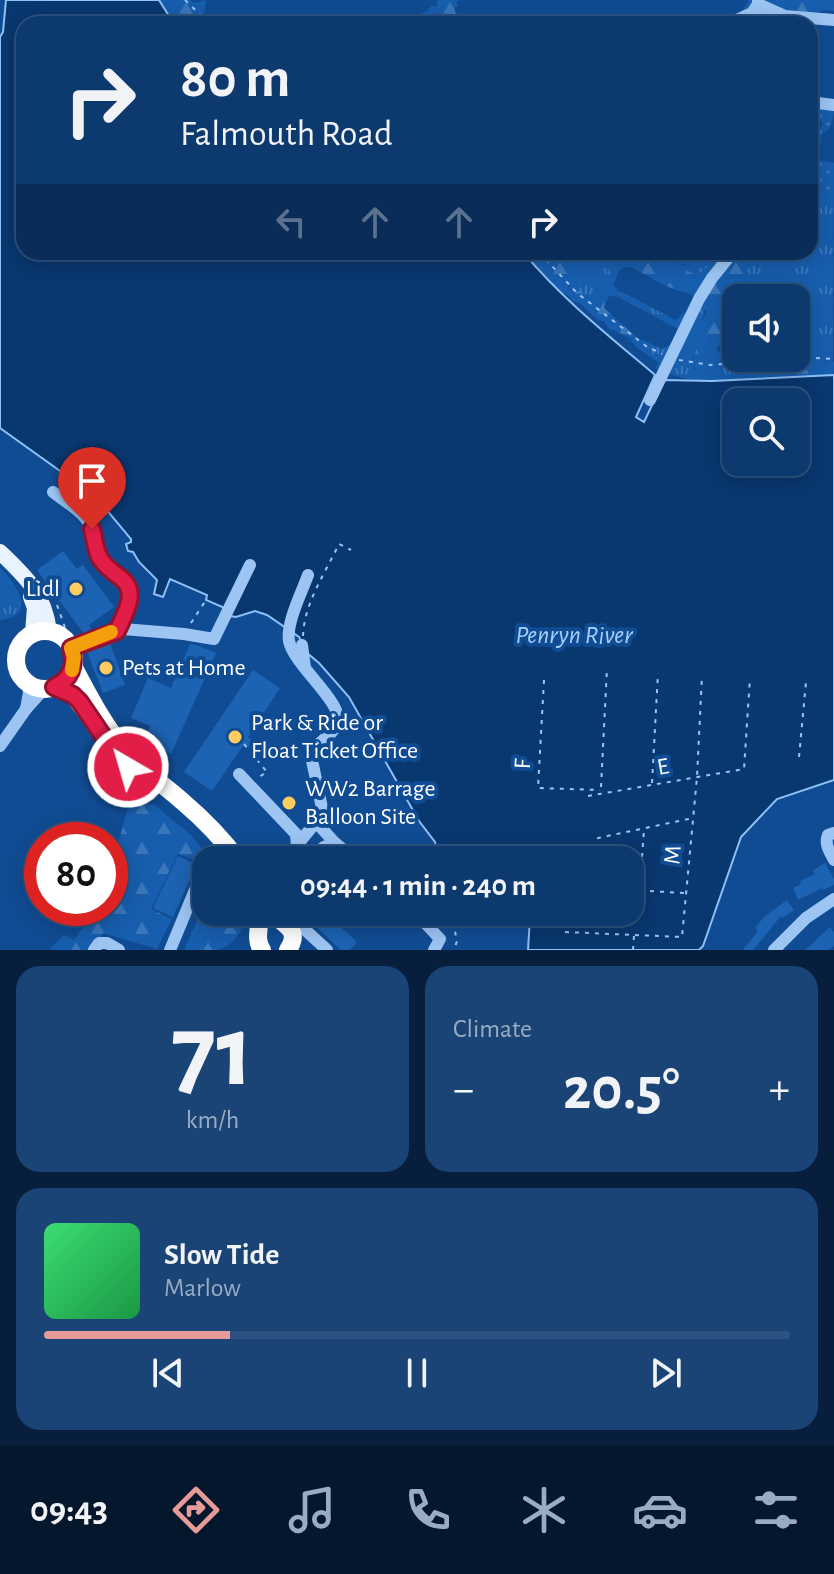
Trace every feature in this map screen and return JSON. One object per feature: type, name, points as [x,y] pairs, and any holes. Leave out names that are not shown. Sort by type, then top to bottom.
[{"type":"highway","points":[[72,657],[69,675],[63,683],[36,684],[16,665],[16,655],[25,640],[59,635],[72,657],[90,698],[127,752],[151,777],[182,801],[226,846]]},
{"type":"highway","points":[[0,665],[36,684],[73,695],[116,755],[139,780],[174,808],[213,846]]},
{"type":"highway","points":[[258,937],[268,922],[286,935]]},
{"type":"main road","points":[[5,556],[35,608],[25,640]]},
{"type":"street","points":[[758,2],[783,16]]},
{"type":"street","points":[[650,400],[709,282],[727,260]]},
{"type":"street","points":[[53,492],[86,517],[102,562],[127,582],[131,590],[117,631]]},
{"type":"street","points":[[72,657],[123,629],[214,639],[250,565]]},
{"type":"street","points":[[297,846],[316,822],[322,808],[310,751],[337,726],[339,717],[335,705],[305,671],[289,640],[289,627],[308,575]]},
{"type":"street","points":[[302,645],[305,671]]},
{"type":"street","points":[[0,746],[6,728],[26,709],[36,684]]},
{"type":"street","points":[[243,779],[296,834],[297,846]]},
{"type":"street","points":[[316,822],[339,846]]},
{"type":"street","points":[[834,833],[826,838],[834,860]]},
{"type":"street","points":[[327,846],[335,843]]},
{"type":"street","points":[[170,950],[192,897]]},
{"type":"street","points":[[774,950],[806,918],[834,899]]},
{"type":"street","points":[[428,926],[440,939],[434,950]]},
{"type":"street","points":[[286,935],[302,927],[322,947]]},
{"type":"street","points":[[286,935],[322,947]]},
{"type":"street","points":[[94,950],[99,943],[107,943],[119,950]]},
{"type":"path","points":[[185,0],[202,16]]},
{"type":"path","points":[[546,260],[577,293],[646,346],[670,357],[710,365],[722,364]]},
{"type":"path","points":[[810,358],[834,359]]},
{"type":"path","points":[[302,645],[303,622],[339,544],[351,550]]},
{"type":"path","points":[[184,634],[206,600]]},
{"type":"path","points":[[601,791],[607,668]]},
{"type":"path","points":[[652,785],[658,673]]},
{"type":"path","name":"M","points":[[634,935],[682,937],[697,777],[702,675]]},
{"type":"path","name":"E","points":[[588,796],[601,791],[744,769],[750,678]]},
{"type":"path","name":"F","points":[[544,680],[538,788],[601,791]]},
{"type":"path","points":[[799,757],[806,682]]},
{"type":"path","points":[[243,779],[267,772],[244,744]]},
{"type":"path","points":[[597,846],[598,838],[693,818]]},
{"type":"path","points":[[643,846],[644,828]]},
{"type":"path","points":[[644,891],[686,893]]},
{"type":"path","points":[[454,950],[457,941],[455,926]]},
{"type":"path","points":[[565,932],[634,935],[633,950]]},
{"type":"green space","points":[[159,0],[190,0],[194,3],[206,0],[205,16],[169,16]]},
{"type":"green space","points":[[437,0],[458,0],[455,12],[459,16],[420,16],[431,6],[437,6]]},
{"type":"green space","points":[[749,0],[834,0],[834,11],[801,16],[730,16],[742,11]]},
{"type":"green space","points":[[818,99],[834,100],[832,120],[822,134],[818,160],[818,129],[823,125]]},
{"type":"green space","points":[[818,160],[834,163],[834,193],[818,191]]},
{"type":"green space","points":[[818,191],[834,193],[833,363],[818,360],[810,353],[810,284],[745,284],[751,260],[818,260]]},
{"type":"green space","points":[[530,260],[588,260],[590,266],[583,272],[581,285],[568,286],[570,290],[582,292],[575,298],[558,291]]},
{"type":"green space","points":[[606,260],[635,260],[645,265],[648,260],[672,260],[677,265],[688,265],[687,270],[697,274],[707,267],[710,260],[751,260],[745,284],[722,284],[722,340],[717,348],[722,354],[722,362],[713,363],[709,369],[697,370],[692,364],[695,343],[689,343],[686,337],[688,331],[704,318],[707,305],[707,293],[699,289],[691,293],[676,290],[631,267],[619,271],[613,285],[623,297],[609,296],[604,306],[640,343],[608,328],[604,321],[598,320],[587,310],[596,305],[598,291],[602,292],[605,284],[608,273]]},
{"type":"green space","points":[[612,260],[606,264],[609,272],[607,282],[596,297],[596,305],[587,310],[589,313],[581,304],[572,301],[568,295],[575,292],[568,287],[583,284],[583,272],[589,262]]},
{"type":"green space","points":[[635,260],[648,260],[645,265]]},
{"type":"green space","points":[[711,260],[704,271],[697,274],[687,270],[686,264],[672,262]]},
{"type":"green space","points":[[694,290],[707,293],[708,301],[695,342],[695,369],[705,370],[713,363],[722,362],[722,372],[764,372],[779,378],[716,381],[670,374],[656,368],[658,362],[625,336],[662,349],[673,343],[682,331],[618,297],[621,298],[620,291],[676,320],[683,313],[690,315],[695,296],[688,294]]},
{"type":"green space","points":[[810,351],[824,362],[834,362],[834,375],[768,376],[764,372],[810,372]]},
{"type":"green space","points":[[0,568],[13,582],[21,598],[21,606],[12,617],[0,620]]},
{"type":"green space","points":[[138,802],[153,804],[191,835],[200,846],[192,846],[192,859],[178,854],[151,909],[172,919],[157,949],[103,933],[91,950],[49,950],[64,935],[74,940],[84,926],[128,926],[128,822],[124,822],[127,811]]},
{"type":"green space","points":[[195,926],[242,926],[233,941],[222,948],[184,950]]},
{"type":"water","name":"Penryn River","points":[[6,0],[159,0],[169,16],[16,16],[16,260],[530,260],[570,301],[655,375],[636,417],[644,422],[664,380],[712,381],[834,375],[834,780],[777,799],[741,837],[699,950],[528,950],[530,926],[644,926],[644,846],[436,846],[349,697],[307,653],[299,637],[267,615],[255,611],[230,616],[227,609],[206,600],[207,595],[170,579],[163,597],[154,594],[157,580],[133,552],[128,551],[126,544],[131,539],[95,496],[0,428],[0,37]]},
{"type":"building","name":"Lidl","points":[[63,551],[77,569],[83,565],[114,607],[89,625],[91,629],[84,634],[37,570]]},
{"type":"building","name":"Pets at Home","points":[[110,643],[125,685],[103,693],[87,652]]},
{"type":"building","points":[[190,644],[216,653],[171,754],[143,742],[150,726],[131,718],[148,678],[171,688]]},
{"type":"building","points":[[253,670],[280,688],[248,737],[270,752],[265,758],[244,744],[212,791],[184,772]]},
{"type":"building","points":[[178,856],[192,863],[192,874],[173,917],[153,908]]},
{"type":"building","points":[[825,863],[834,885],[798,900],[793,888],[815,874],[813,870]]},
{"type":"building","points":[[787,900],[794,910],[781,916],[753,950],[743,950],[758,931],[755,928],[764,917]]},
{"type":"building","points":[[315,926],[339,926],[357,942],[350,950],[341,950]]},
{"type":"building","points":[[830,927],[834,932],[834,946],[829,950],[805,950]]},
{"type":"slow traffic","points":[[72,670],[74,657],[71,648],[111,632]]},
{"type":"place","name":"Lidl","points":[[76,589]]},
{"type":"place","name":"Pets at Home","points":[[106,668]]},
{"type":"place","name":"Park & Ride or Float Ticket Office","points":[[235,737]]},
{"type":"place","name":"WW2 Barrage Balloon Site","points":[[289,803]]},
{"type":"route","points":[[92,529],[102,562],[127,582],[131,590],[130,600],[117,631],[71,648],[73,666],[63,683],[54,687],[73,695],[80,702],[116,755],[128,767]]}]
